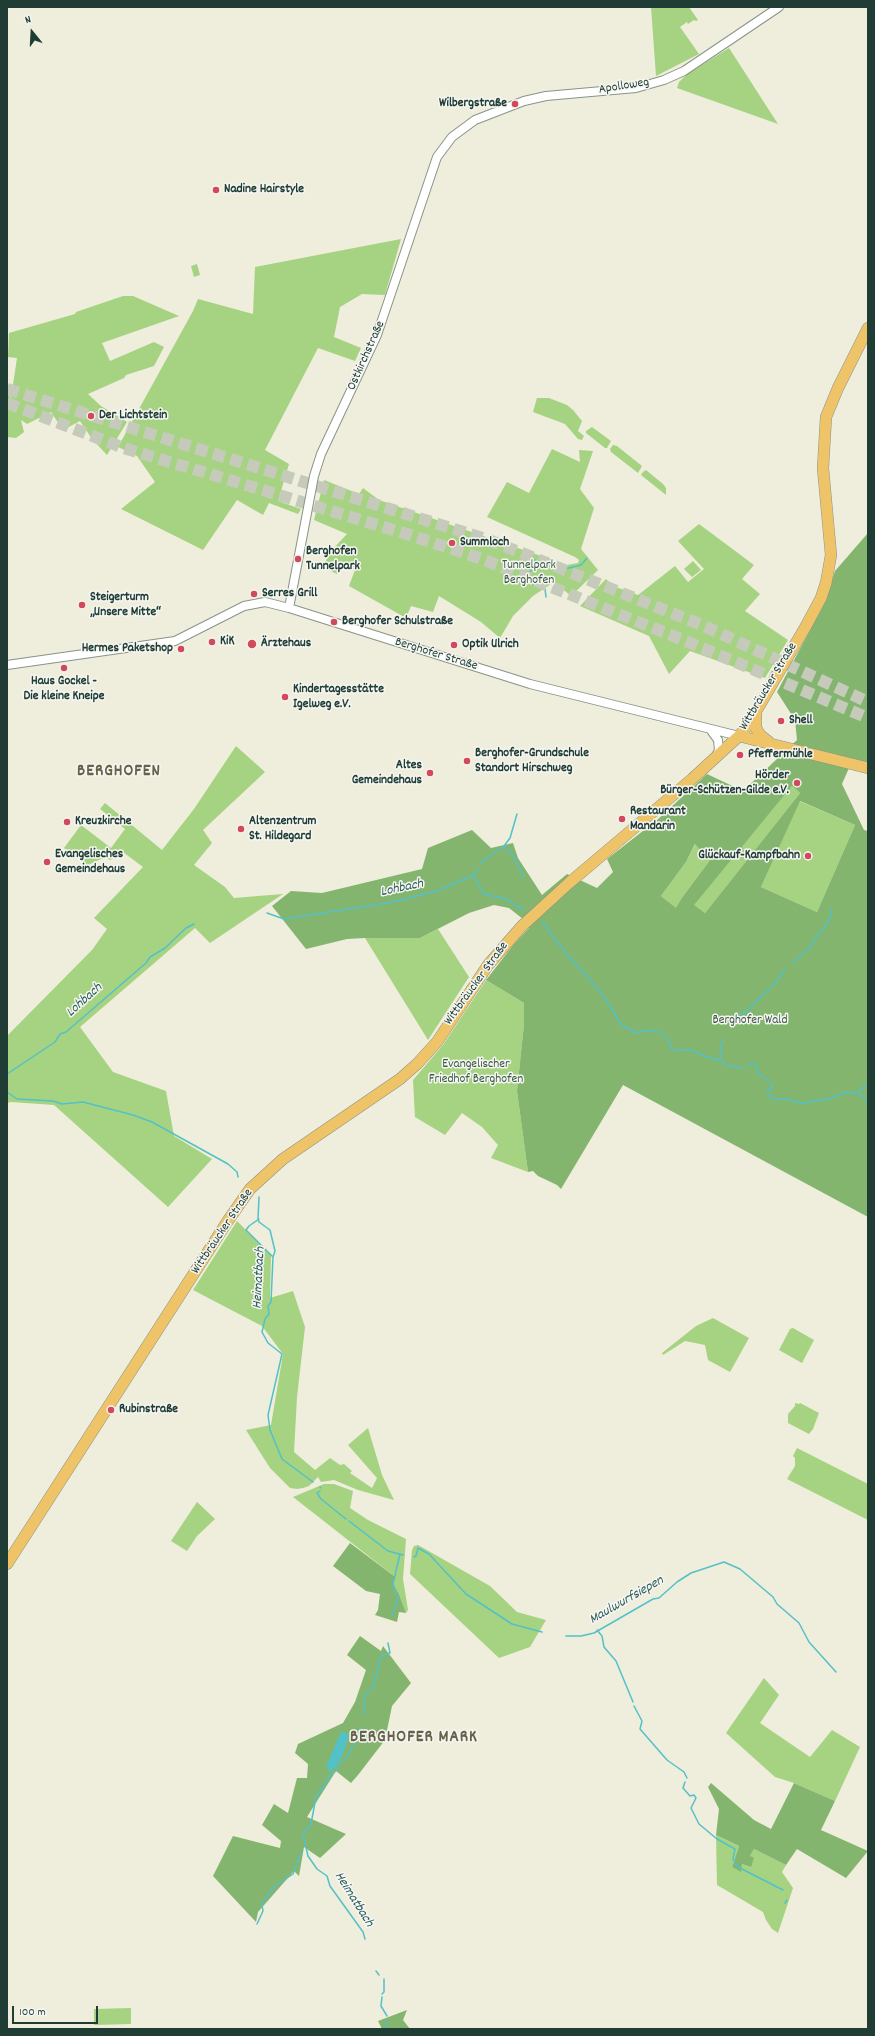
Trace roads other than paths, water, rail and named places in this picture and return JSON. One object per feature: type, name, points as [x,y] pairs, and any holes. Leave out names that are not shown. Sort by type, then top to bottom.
[{"type":"main road","name":"Wittbräucker Straße","points":[[7,1564],[227,1222],[250,1189],[283,1159],[400,1079],[417,1064],[437,1042],[484,971],[515,934],[550,900],[716,758],[739,736],[756,714],[806,626],[821,598],[826,584],[831,555],[823,468],[826,417],[838,388],[868,328]]},
{"type":"main road","points":[[756,714],[756,728],[760,735],[771,743]]},
{"type":"main road","name":"Berghofer Straße","points":[[739,736],[868,768]]},
{"type":"street","name":"Apolloweg","points":[[475,120],[515,104],[546,96],[636,88],[664,80],[684,71],[778,7]]},
{"type":"street","name":"Ostkirchstraße","points":[[289,608],[314,476],[321,454],[378,335],[437,157],[452,138],[475,120]]},
{"type":"street","name":"Berghofer Straße","points":[[7,665],[175,641],[251,603],[265,602],[289,608],[530,684],[739,736]]},
{"type":"street","points":[[710,729],[718,740],[719,750],[716,758]]},
{"type":"water","points":[[341,1732],[349,1734],[344,1752],[335,1768],[330,1771],[326,1767]]},
{"type":"waterway","points":[[534,560],[557,568],[569,568],[581,565],[587,558]]},
{"type":"waterway","points":[[532,567],[529,582],[545,589],[546,597]]},
{"type":"waterway","points":[[504,846],[510,838],[517,814]]},
{"type":"waterway","points":[[481,864],[485,859],[504,846],[514,857],[524,877]]},
{"type":"waterway","points":[[474,875],[478,868]]},
{"type":"waterway","name":"Lohbach","points":[[267,913],[284,919],[393,902],[437,891],[474,875],[483,894],[506,899],[523,910]]},
{"type":"waterway","points":[[792,963],[809,949],[829,921],[832,908]]},
{"type":"waterway","name":"Lohbach","points":[[542,922],[565,952],[600,991],[621,1024],[636,1033],[649,1030],[660,1032],[667,1037],[672,1050],[691,1050],[709,1058],[720,1060],[726,1065],[743,1068]]},
{"type":"waterway","name":"Lohbach","points":[[7,1074],[55,1042],[60,1034],[66,1032],[146,963],[150,957],[165,948],[186,928],[194,924]]},
{"type":"waterway","points":[[734,1023],[740,1014],[746,1012],[778,980],[785,969]]},
{"type":"waterway","points":[[720,1060],[721,1046],[724,1039]]},
{"type":"waterway","name":"Lohbach","points":[[748,1066],[752,1063],[756,1065],[757,1072],[772,1084],[772,1088],[767,1093],[773,1099],[786,1099],[801,1103],[829,1099],[847,1092],[860,1094],[868,1102]]},
{"type":"waterway","points":[[857,1093],[866,1085]]},
{"type":"waterway","name":"Heimatbach","points":[[7,1092],[17,1099],[53,1101],[62,1104],[83,1102],[133,1115],[152,1122],[228,1164],[237,1172],[238,1177]]},
{"type":"waterway","name":"Heimatbach","points":[[259,1197],[258,1219],[259,1222],[270,1230],[275,1251],[273,1257],[271,1302],[268,1306],[269,1314],[265,1319],[262,1332],[268,1343],[282,1354],[268,1415],[270,1430],[282,1459],[313,1482]]},
{"type":"waterway","points":[[259,1219],[246,1230],[273,1257]]},
{"type":"waterway","name":"Heimatbach","points":[[320,1491],[317,1493],[321,1499],[346,1519]]},
{"type":"waterway","name":"Heimatbach","points":[[349,1521],[388,1551],[403,1555]]},
{"type":"waterway","name":"Maulwurfsiepen","points":[[414,1557],[416,1556],[418,1548],[429,1554],[466,1594],[512,1624],[542,1632]]},
{"type":"waterway","name":"Heimatbach","points":[[392,1615],[398,1599],[393,1584],[400,1554]]},
{"type":"waterway","name":"Maulwurfsiepen","points":[[566,1636],[581,1636],[594,1633],[653,1599],[659,1598],[677,1582],[691,1573],[724,1562],[740,1569],[773,1597],[777,1604],[799,1623],[809,1642],[836,1672]]},
{"type":"waterway","points":[[597,1630],[602,1636],[604,1647],[616,1661],[633,1702]]},
{"type":"waterway","name":"Heimatbach","points":[[363,1714],[365,1704],[364,1696],[374,1686],[381,1656],[390,1653],[388,1643]]},
{"type":"waterway","points":[[634,1706],[642,1721],[640,1729],[667,1760],[684,1772],[687,1778]]},
{"type":"waterway","name":"Heimatbach","points":[[361,1728],[347,1757],[340,1763],[336,1771],[329,1776],[328,1780],[316,1797],[311,1824],[303,1834],[308,1856],[317,1869],[327,1876],[330,1886],[363,1932],[365,1939]]},
{"type":"waterway","points":[[685,1782],[683,1788],[690,1796],[694,1795],[696,1798],[691,1808],[699,1824],[717,1839],[735,1849],[733,1859],[738,1867],[783,1890]]},
{"type":"waterway","points":[[257,1924],[263,1911],[262,1905],[266,1897],[275,1886],[293,1874],[301,1852]]},
{"type":"waterway","name":"Heimatbach","points":[[376,1971],[379,1975]]},
{"type":"waterway","name":"Heimatbach","points":[[382,1994],[384,1992],[384,1979]]},
{"type":"waterway","name":"Heimatbach","points":[[382,1997],[381,2006],[387,2016]]},
{"type":"waterway","name":"Heimatbach","points":[[386,2029],[387,2020]]},
{"type":"tunnel","points":[[7,389],[489,540],[702,625],[868,702]]},
{"type":"tunnel","points":[[7,403],[124,448],[407,534],[482,559],[693,644],[868,718]]},
{"type":"place","name":"Wilbergstraße","points":[[515,104]]},
{"type":"place","name":"Nadine Hairstyle","points":[[216,190]]},
{"type":"place","name":"Der Lichtstein","points":[[91,416]]},
{"type":"place","name":"Summloch","points":[[452,543]]},
{"type":"place","name":"Berghofen Tunnelpark","points":[[298,559]]},
{"type":"place","name":"Serres Grill","points":[[254,594]]},
{"type":"place","name":"Steigerturm „Unsere Mitte“","points":[[82,605]]},
{"type":"place","name":"Berghofer Schulstraße","points":[[334,622]]},
{"type":"place","name":"KiK","points":[[212,642]]},
{"type":"place","name":"Ärztehaus","points":[[252,644]]},
{"type":"place","name":"Optik Ulrich","points":[[454,645]]},
{"type":"place","name":"Hermes Paketshop","points":[[181,649]]},
{"type":"place","name":"Haus Gockel - Die kleine Kneipe","points":[[64,668]]},
{"type":"place","name":"Kindertagesstätte Igelweg e.V.","points":[[285,697]]},
{"type":"place","name":"Shell","points":[[781,721]]},
{"type":"place","name":"Pfeffermühle","points":[[740,755]]},
{"type":"place","name":"Berghofer-Grundschule Standort Hirschweg","points":[[467,761]]},
{"type":"place","name":"Altes Gemeindehaus","points":[[430,773]]},
{"type":"place","name":"Hörder Bürger-Schützen-Gilde e.V.","points":[[797,783]]},
{"type":"place","name":"Restaurant Mandarin","points":[[622,819]]},
{"type":"place","name":"Kreuzkirche","points":[[67,822]]},
{"type":"place","name":"Altenzentrum St. Hildegard","points":[[241,829]]},
{"type":"place","name":"Glückauf-Kampfbahn","points":[[808,856]]},
{"type":"place","name":"Evangelisches Gemeindehaus","points":[[47,862]]},
{"type":"place","name":"Rubinstraße","points":[[111,1410]]},
{"type":"district","name":"BERGHOFEN","points":[[119,773]]},
{"type":"district","name":"BERGHOFER MARK","points":[[414,1739]]},
{"type":"park label","name":"Tunnelpark Berghofen","points":[[529,574]]},
{"type":"park label","name":"Berghofer Wald","points":[[750,1021]]},
{"type":"park label","name":"Evangelischer Friedhof Berghofen","points":[[476,1072]]}]
